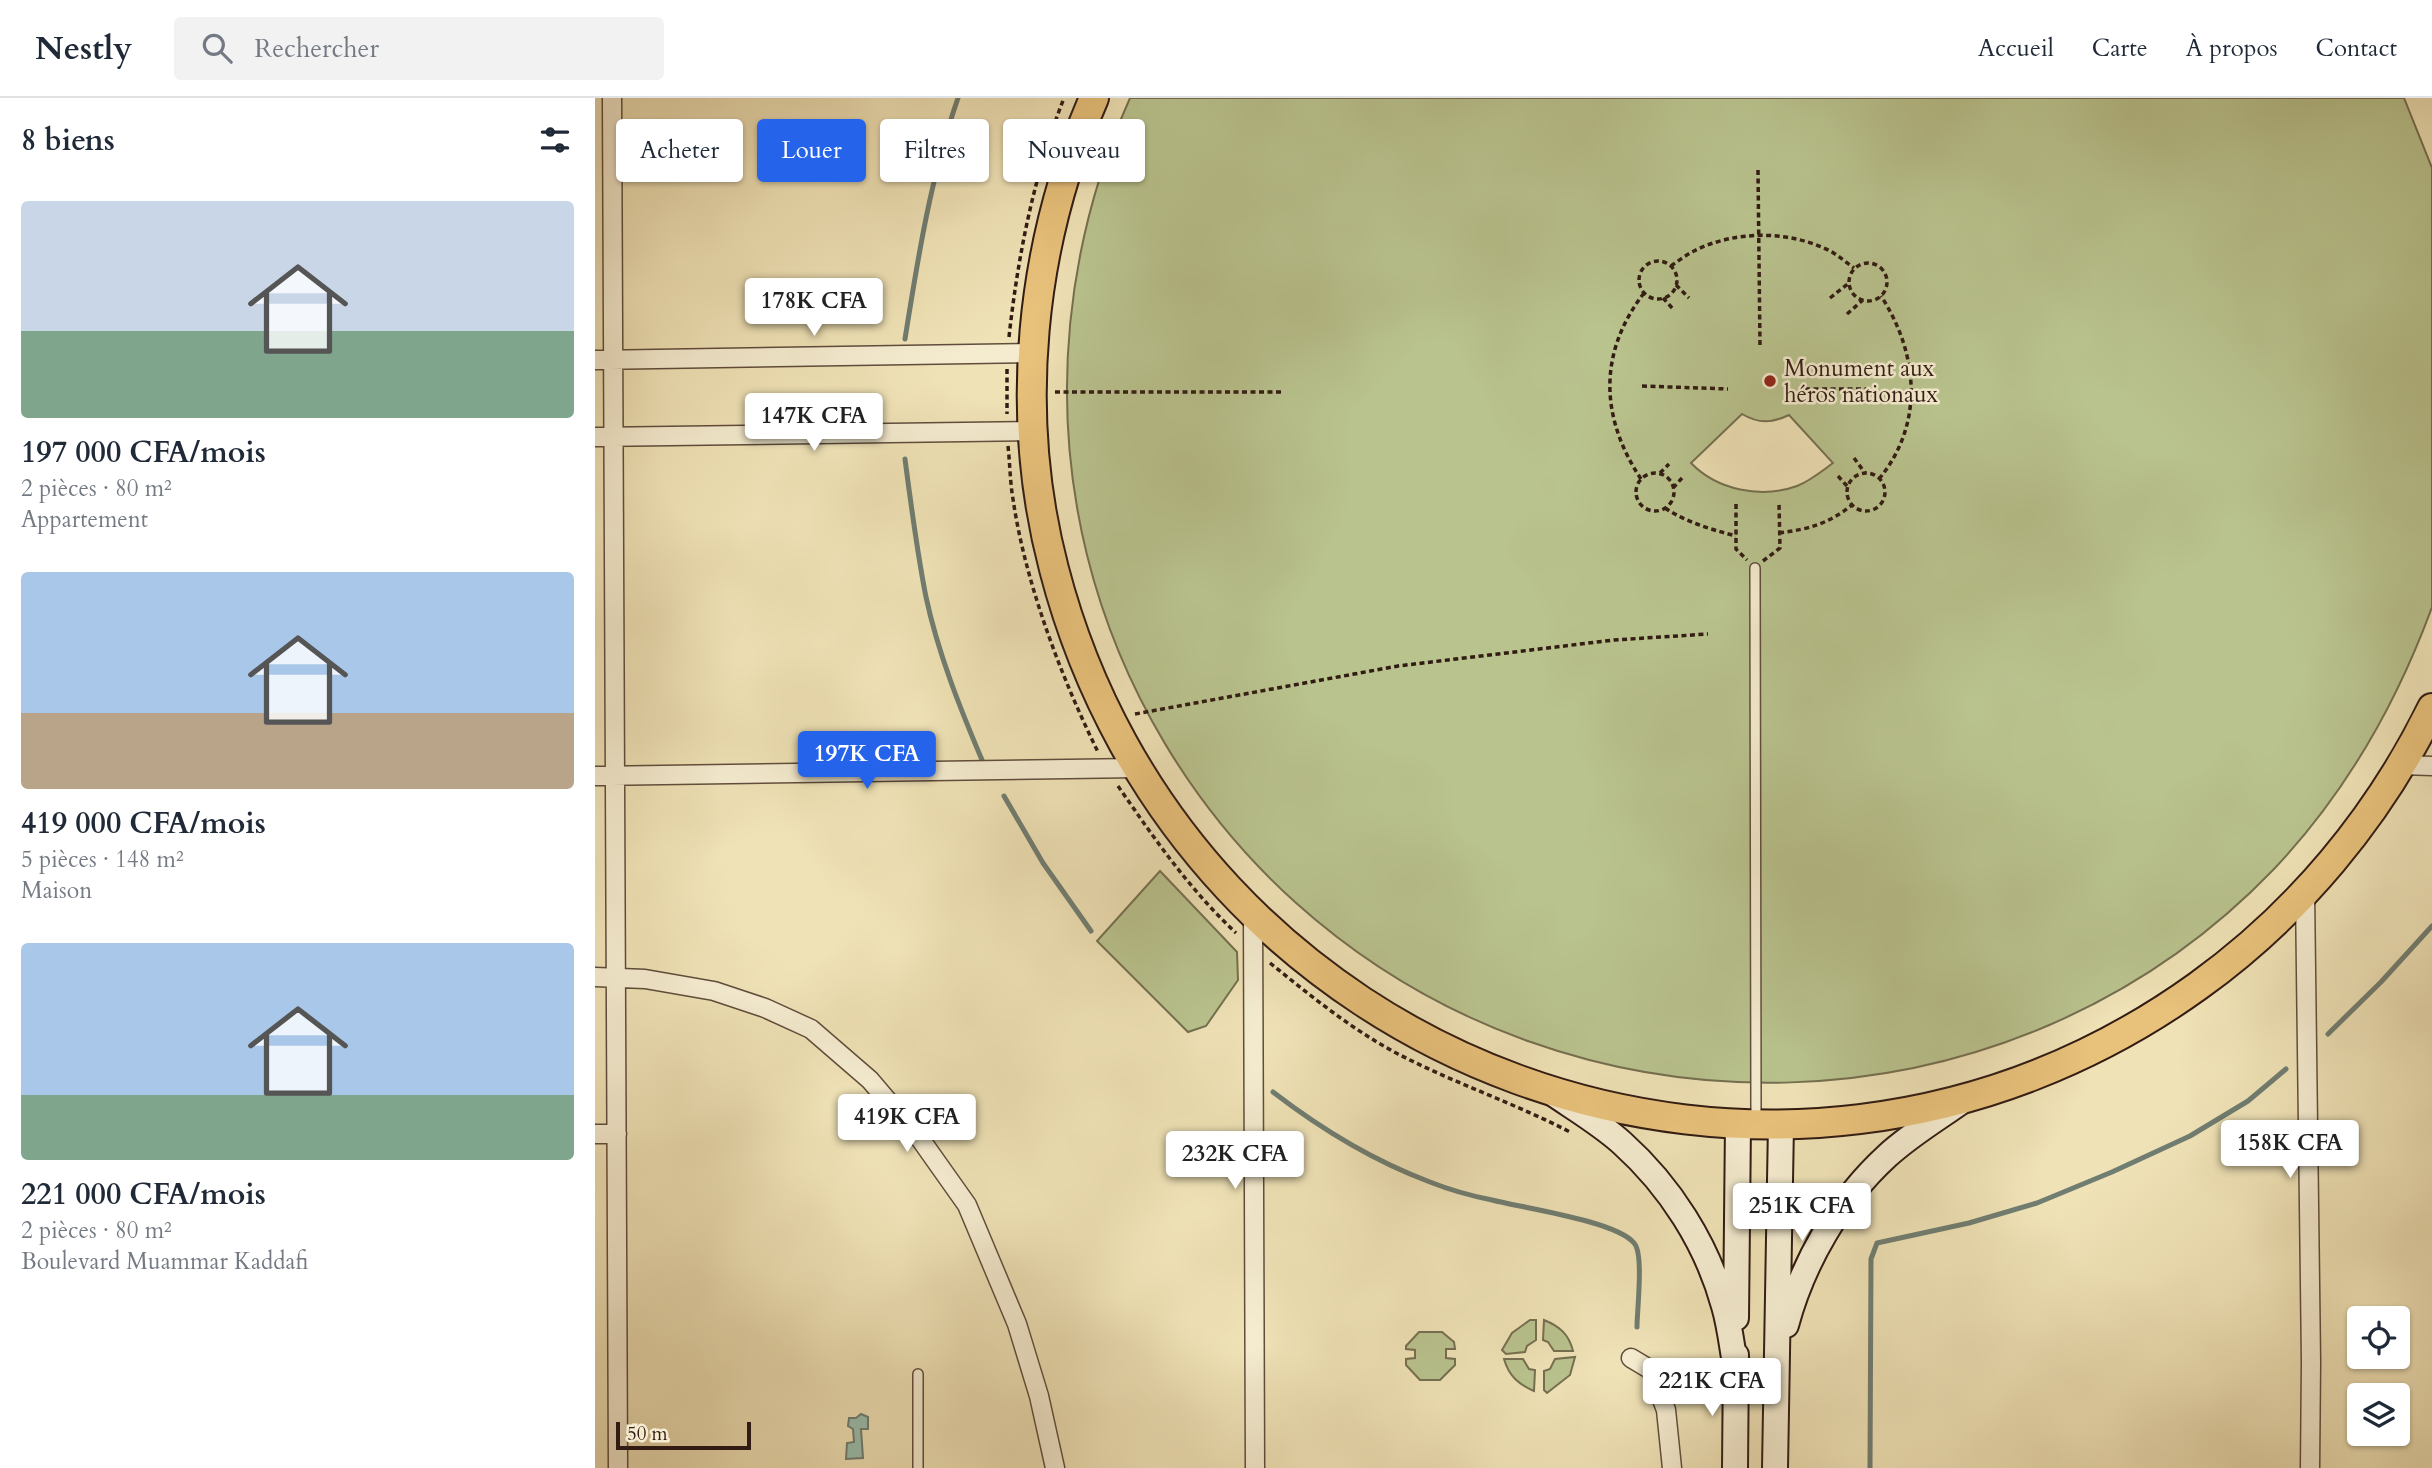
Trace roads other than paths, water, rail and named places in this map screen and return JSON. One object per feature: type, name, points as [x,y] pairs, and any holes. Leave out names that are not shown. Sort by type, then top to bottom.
[{"type":"main road","points":[[1094,98],[1068,164],[1020,354],[1032,392],[1020,431],[1041,507],[1057,582],[1081,654],[1109,719],[1137,768],[1183,837],[1217,877],[1253,914],[1318,971],[1389,1020],[1467,1059],[1548,1090],[1628,1110],[1682,1119],[1758,1123],[1876,1116],[1969,1096],[2019,1080],[2116,1037],[2162,1010],[2227,964],[2305,892],[2357,831],[2401,765],[2432,708]]},
{"type":"main road","points":[[1548,1090],[1621,1142],[1643,1163],[1683,1215],[1714,1274],[1725,1309],[1736,1369]]},
{"type":"main road","points":[[1776,1362],[1794,1295],[1806,1268],[1851,1195],[1887,1156],[1969,1096]]},
{"type":"main road","points":[[1758,1123],[1776,1362],[1775,1468]]},
{"type":"main road","points":[[1735,1468],[1736,1369],[1758,1123]]},
{"type":"street","points":[[612,98],[604,360],[613,436],[618,1468]]},
{"type":"street","points":[[604,360],[1020,354]]},
{"type":"street","points":[[595,437],[1020,431]]},
{"type":"street","points":[[2401,765],[2432,766]]},
{"type":"street","points":[[595,776],[1137,768]]},
{"type":"street","points":[[2305,892],[2310,1468]]},
{"type":"street","points":[[1253,914],[1255,1468]]},
{"type":"street","points":[[595,977],[645,979],[714,991],[765,1008],[811,1029],[870,1080],[921,1140],[967,1205],[1017,1324],[1039,1396],[1055,1468]]},
{"type":"street","points":[[595,1134],[617,1135]]},
{"type":"street","points":[[1631,1358],[1651,1370],[1655,1380],[1666,1410],[1672,1468]]},
{"type":"lane","points":[[1755,568],[1758,1123]]},
{"type":"lane","points":[[918,1374],[918,1468]]},
{"type":"waterway","points":[[905,339],[933,187],[958,98]]},
{"type":"waterway","points":[[905,459],[931,618],[950,680],[982,760]]},
{"type":"waterway","points":[[1004,796],[1043,863],[1091,931]]},
{"type":"waterway","points":[[2328,1034],[2381,982],[2432,926]]},
{"type":"waterway","points":[[1870,1468],[1871,1259],[1877,1243],[1969,1223],[2037,1203],[2112,1172],[2190,1136],[2248,1101],[2286,1069]]},
{"type":"waterway","points":[[1273,1092],[1349,1143],[1409,1174],[1461,1192],[1568,1216],[1624,1235],[1634,1243],[1639,1258],[1637,1327]]},
{"type":"place","name":"Monument aux héros nationaux","points":[[1770,381]]}]
